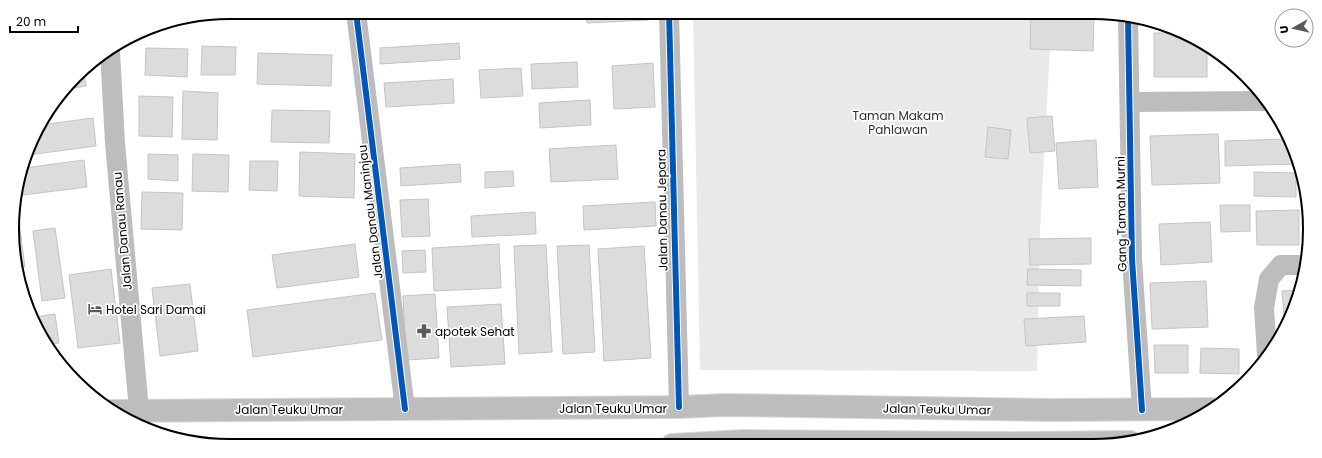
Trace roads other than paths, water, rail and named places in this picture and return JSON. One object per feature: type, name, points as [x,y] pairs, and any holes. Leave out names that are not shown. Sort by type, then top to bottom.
[{"type":"highway","name":"Jalan Teuku Umar","points":[[123,411],[679,407],[726,405],[1052,410],[1201,409]]},
{"type":"highway","points":[[744,439],[745,406]]},
{"type":"highway","points":[[1052,410],[1056,439]]},
{"type":"street","name":"Jalan Danau Maninjau","points":[[357,19],[405,409]]},
{"type":"street","name":"Jalan Danau Jepara","points":[[669,19],[679,407]]},
{"type":"street","name":"Gang Taman Murni","points":[[1128,22],[1132,259],[1142,410]]},
{"type":"street","name":"Jalan Danau Ranau","points":[[110,55],[115,143],[138,410]]},
{"type":"street","points":[[1130,102],[1259,100]]},
{"type":"street","points":[[1267,348],[1264,308],[1270,279],[1281,266],[1300,265]]},
{"type":"place","name":"Hotel Sari Damai","points":[[95,309]]},
{"type":"place","name":"apotek Sehat","points":[[424,331]]},
{"type":"park label","name":"Taman Makam Pahlawan","points":[[898,122]]}]
